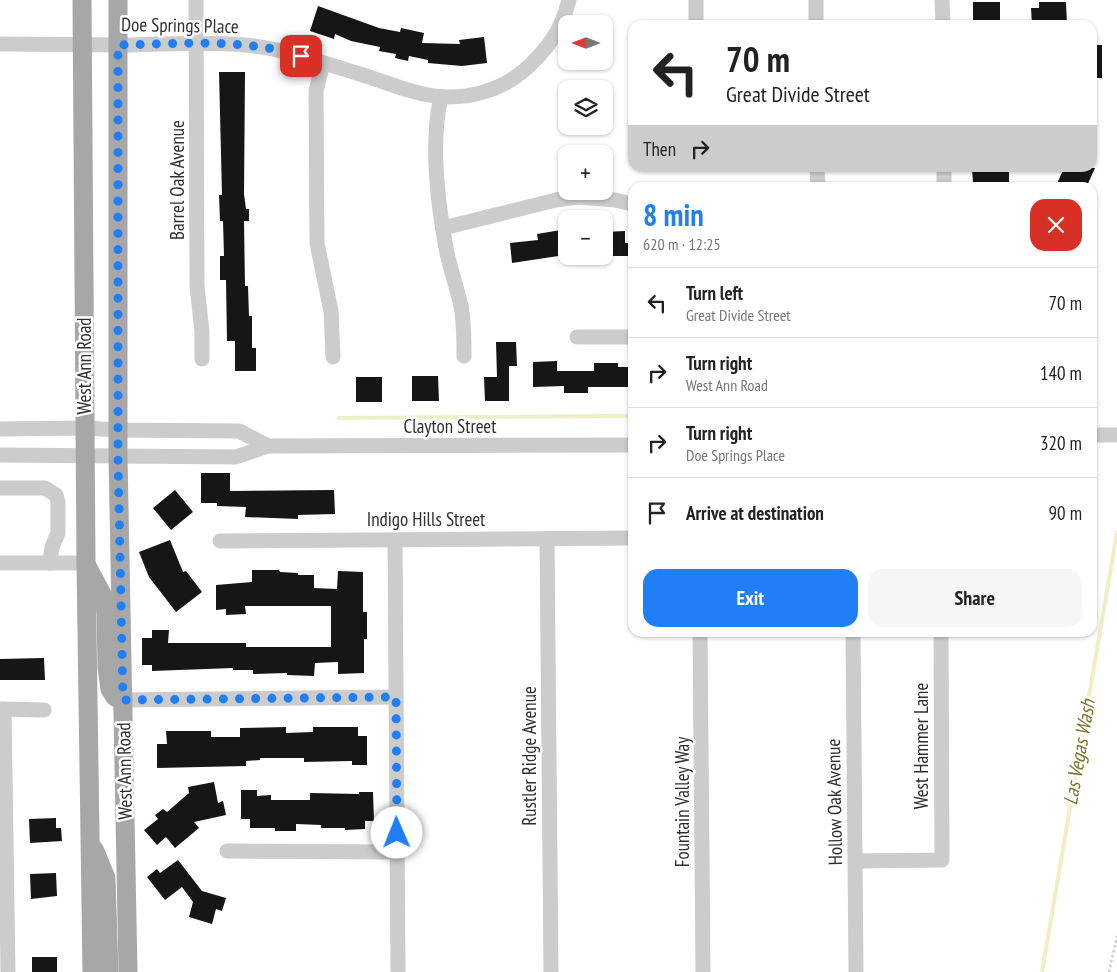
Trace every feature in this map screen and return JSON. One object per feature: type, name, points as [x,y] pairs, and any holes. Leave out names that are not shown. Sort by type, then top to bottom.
[{"type":"main road","name":"West Ann Road","points":[[82,0],[84,455],[92,972]]},
{"type":"main road","name":"West Ann Road","points":[[118,0],[118,456],[128,972]]},
{"type":"main road","points":[[86,563],[104,598],[107,668],[110,689],[115,697],[123,700]]},
{"type":"main road","points":[[90,841],[106,878],[109,972]]},
{"type":"street","name":"Barrel Oak Avenue","points":[[196,0],[197,286],[202,332],[202,359]]},
{"type":"street","name":"Doe Springs Place","points":[[0,44],[245,45],[269,48],[424,94],[441,97],[473,95],[493,90],[510,82],[527,69],[555,38],[569,0]]},
{"type":"street","points":[[696,0],[696,20]]},
{"type":"street","points":[[816,0],[816,20]]},
{"type":"street","points":[[942,0],[942,20]]},
{"type":"street","points":[[323,63],[316,91],[317,243],[331,311],[333,357]]},
{"type":"street","points":[[441,97],[436,117],[438,201],[452,275],[461,306],[464,327],[464,356]]},
{"type":"street","points":[[443,228],[556,200],[577,197],[615,200],[628,203]]},
{"type":"street","points":[[577,337],[628,337]]},
{"type":"street","name":"Clayton Street","points":[[0,429],[84,428],[239,431],[268,446]]},
{"type":"street","points":[[1097,435],[1117,435]]},
{"type":"street","name":"Clayton Street","points":[[0,455],[236,457],[268,446],[628,445]]},
{"type":"street","points":[[0,488],[46,488],[56,495],[58,502],[58,533],[50,553],[50,563]]},
{"type":"street","name":"Indigo Hills Street","points":[[220,541],[628,538]]},
{"type":"street","name":"Rustler Ridge Avenue","points":[[547,539],[551,972]]},
{"type":"street","points":[[395,540],[398,972]]},
{"type":"street","points":[[0,563],[86,563]]},
{"type":"street","name":"Fountain Valley Way","points":[[700,637],[703,972]]},
{"type":"street","name":"Hollow Oak Avenue","points":[[853,637],[856,972]]},
{"type":"street","name":"West Hammer Lane","points":[[855,861],[942,860],[940,637]]},
{"type":"street","points":[[123,700],[396,697]]},
{"type":"street","points":[[8,972],[2,709],[44,710]]},
{"type":"street","points":[[227,851],[397,852]]},
{"type":"path","points":[[1109,972],[1117,936]]},
{"type":"building","points":[[973,2],[1000,2],[1000,20],[973,20]]},
{"type":"building","points":[[1039,2],[1066,2],[1067,20],[1032,20],[1031,8],[1039,8]]},
{"type":"building","points":[[318,6],[379,28],[400,32],[401,28],[424,33],[422,43],[460,44],[459,40],[484,37],[487,63],[462,66],[428,63],[428,60],[409,56],[408,61],[395,58],[396,54],[379,51],[380,47],[351,41],[335,34],[334,39],[310,31]]},
{"type":"building","points":[[1097,45],[1102,45],[1102,78],[1097,78]]},
{"type":"building","points":[[219,72],[245,72],[244,194],[246,209],[249,209],[249,221],[244,221],[245,286],[248,286],[249,316],[252,316],[252,348],[256,348],[256,371],[235,371],[235,341],[227,341],[226,280],[220,280],[220,256],[224,256],[223,221],[220,221],[219,195],[222,195]]},
{"type":"building","points":[[972,172],[1009,172],[1009,182],[973,182]]},
{"type":"building","points":[[1062,172],[1093,172],[1089,182],[1058,182]]},
{"type":"building","points":[[558,230],[558,256],[512,263],[510,243],[538,240],[537,234]]},
{"type":"building","points":[[625,231],[625,243],[628,243],[628,256],[613,256],[613,232]]},
{"type":"building","points":[[496,342],[516,342],[517,366],[509,366],[509,401],[485,401],[484,377],[497,377]]},
{"type":"building","points":[[557,361],[557,371],[594,371],[594,363],[618,363],[618,367],[628,367],[628,387],[588,387],[588,393],[564,393],[564,386],[533,387],[533,362]]},
{"type":"building","points":[[412,376],[438,376],[439,401],[412,401]]},
{"type":"building","points":[[356,377],[382,377],[382,402],[356,402]]},
{"type":"building","points":[[201,473],[230,473],[230,491],[334,490],[335,514],[298,515],[298,519],[245,517],[246,507],[217,506],[217,503],[201,503]]},
{"type":"building","points":[[175,490],[193,512],[171,530],[153,508]]},
{"type":"building","points":[[170,540],[183,572],[186,571],[202,592],[176,612],[149,577],[139,552]]},
{"type":"building","points":[[252,570],[279,570],[280,572],[298,573],[298,575],[314,575],[314,588],[337,589],[338,571],[363,572],[363,612],[367,612],[367,639],[364,639],[364,673],[338,674],[338,662],[315,663],[314,676],[287,675],[287,673],[253,674],[253,670],[233,670],[233,668],[152,671],[152,665],[142,665],[142,638],[152,638],[152,630],[169,630],[168,643],[246,643],[246,647],[331,647],[331,606],[245,606],[246,614],[226,615],[226,609],[216,610],[216,585],[252,582]]},
{"type":"building","points":[[44,658],[45,680],[0,680],[0,659]]},
{"type":"building","points":[[286,727],[286,733],[313,732],[313,727],[358,727],[358,736],[367,736],[367,765],[352,765],[352,761],[304,762],[304,758],[260,758],[260,760],[246,761],[246,766],[157,768],[157,744],[167,744],[166,731],[211,731],[211,737],[240,737],[240,728]]},
{"type":"building","points":[[214,782],[218,803],[223,801],[226,815],[194,822],[199,828],[175,848],[166,837],[157,845],[144,830],[158,819],[155,815],[163,809],[167,812],[189,793],[188,787]]},
{"type":"building","points":[[241,790],[257,790],[257,796],[271,795],[271,800],[310,800],[310,793],[359,794],[359,792],[373,792],[374,821],[365,821],[365,829],[345,830],[345,828],[321,828],[321,825],[296,824],[296,831],[275,831],[275,828],[250,828],[250,819],[241,819]]},
{"type":"building","points":[[56,818],[56,828],[61,828],[62,841],[30,843],[29,819]]},
{"type":"building","points":[[178,860],[202,891],[226,898],[222,911],[216,909],[212,924],[189,917],[193,902],[182,887],[165,900],[147,877],[157,869],[160,873]]},
{"type":"building","points":[[56,873],[57,896],[31,899],[30,874]]},
{"type":"building","points":[[32,957],[57,957],[57,972],[32,972]]},
{"type":"waterway","points":[[338,418],[628,416]]},
{"type":"waterway","name":"Las Vegas Wash","points":[[1042,972],[1117,532]]},
{"type":"route","points":[[301,56],[269,48],[245,45],[118,45],[118,456],[123,700],[396,697],[397,833]]}]
